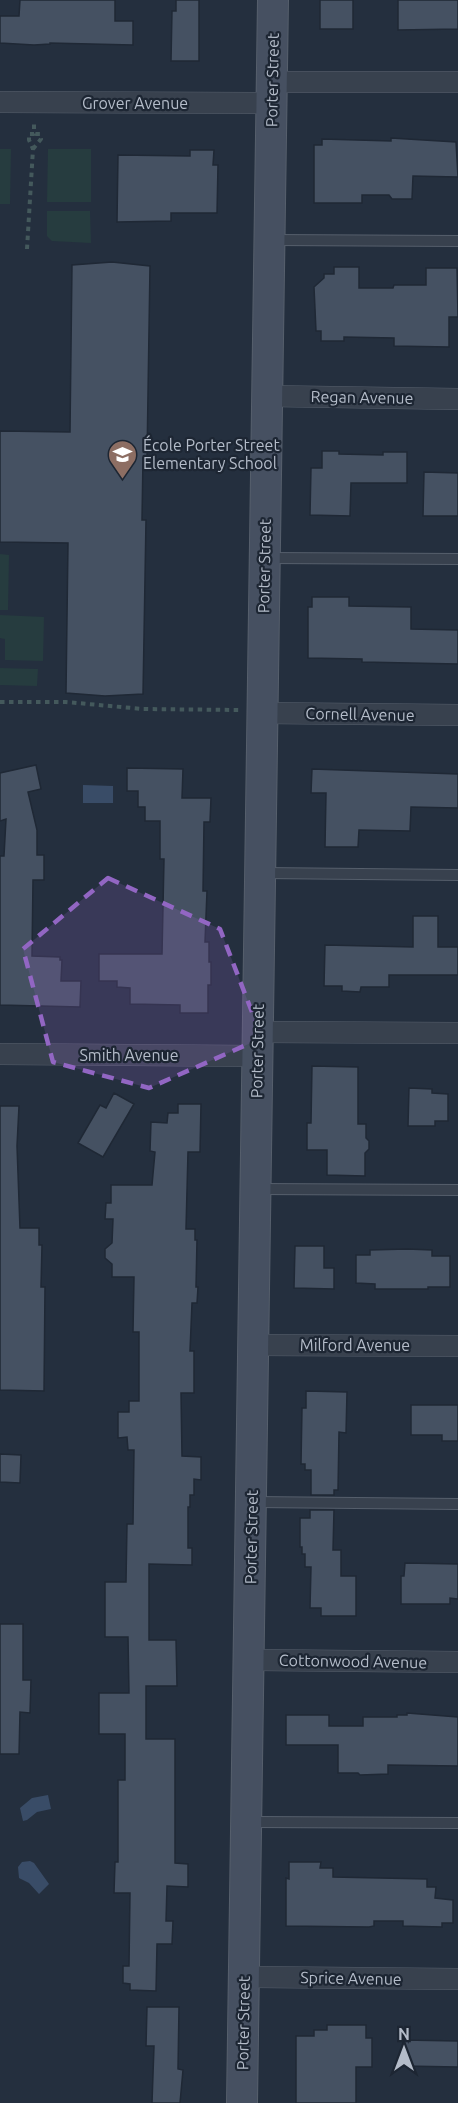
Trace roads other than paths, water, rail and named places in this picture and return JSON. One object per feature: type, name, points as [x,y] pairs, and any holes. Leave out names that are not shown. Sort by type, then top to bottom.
[{"type":"street","name":"Porter Street","points":[[242,2103],[273,0]]},
{"type":"street","name":"Grover Avenue","points":[[0,102],[271,93],[458,82]]},
{"type":"street","name":"Regan Avenue","points":[[267,396],[458,399]]},
{"type":"street","name":"Cornell Avenue","points":[[262,711],[458,715]]},
{"type":"street","name":"Smith Avenue","points":[[0,1054],[458,1034]]},
{"type":"street","name":"Milford Avenue","points":[[253,1345],[458,1346]]},
{"type":"street","name":"Cottonwood Avenue","points":[[249,1660],[458,1662]]},
{"type":"street","name":"Sprice Avenue","points":[[244,1977],[458,1979]]},
{"type":"lane","points":[[269,240],[458,241]]},
{"type":"lane","points":[[264,558],[458,559]]},
{"type":"lane","points":[[260,873],[458,875]]},
{"type":"lane","points":[[255,1189],[458,1190]]},
{"type":"lane","points":[[251,1502],[458,1504]]},
{"type":"lane","points":[[246,1822],[458,1823]]},
{"type":"water","points":[[83,785],[113,786],[113,803],[83,803]]},
{"type":"water","points":[[48,1795],[51,1809],[37,1812],[23,1821],[20,1808],[32,1798]]},
{"type":"water","points":[[22,1862],[34,1863],[49,1884],[39,1894],[29,1883],[19,1878],[18,1867]]},
{"type":"place","name":"École Porter Street Elementary School","points":[[122,480]]}]
